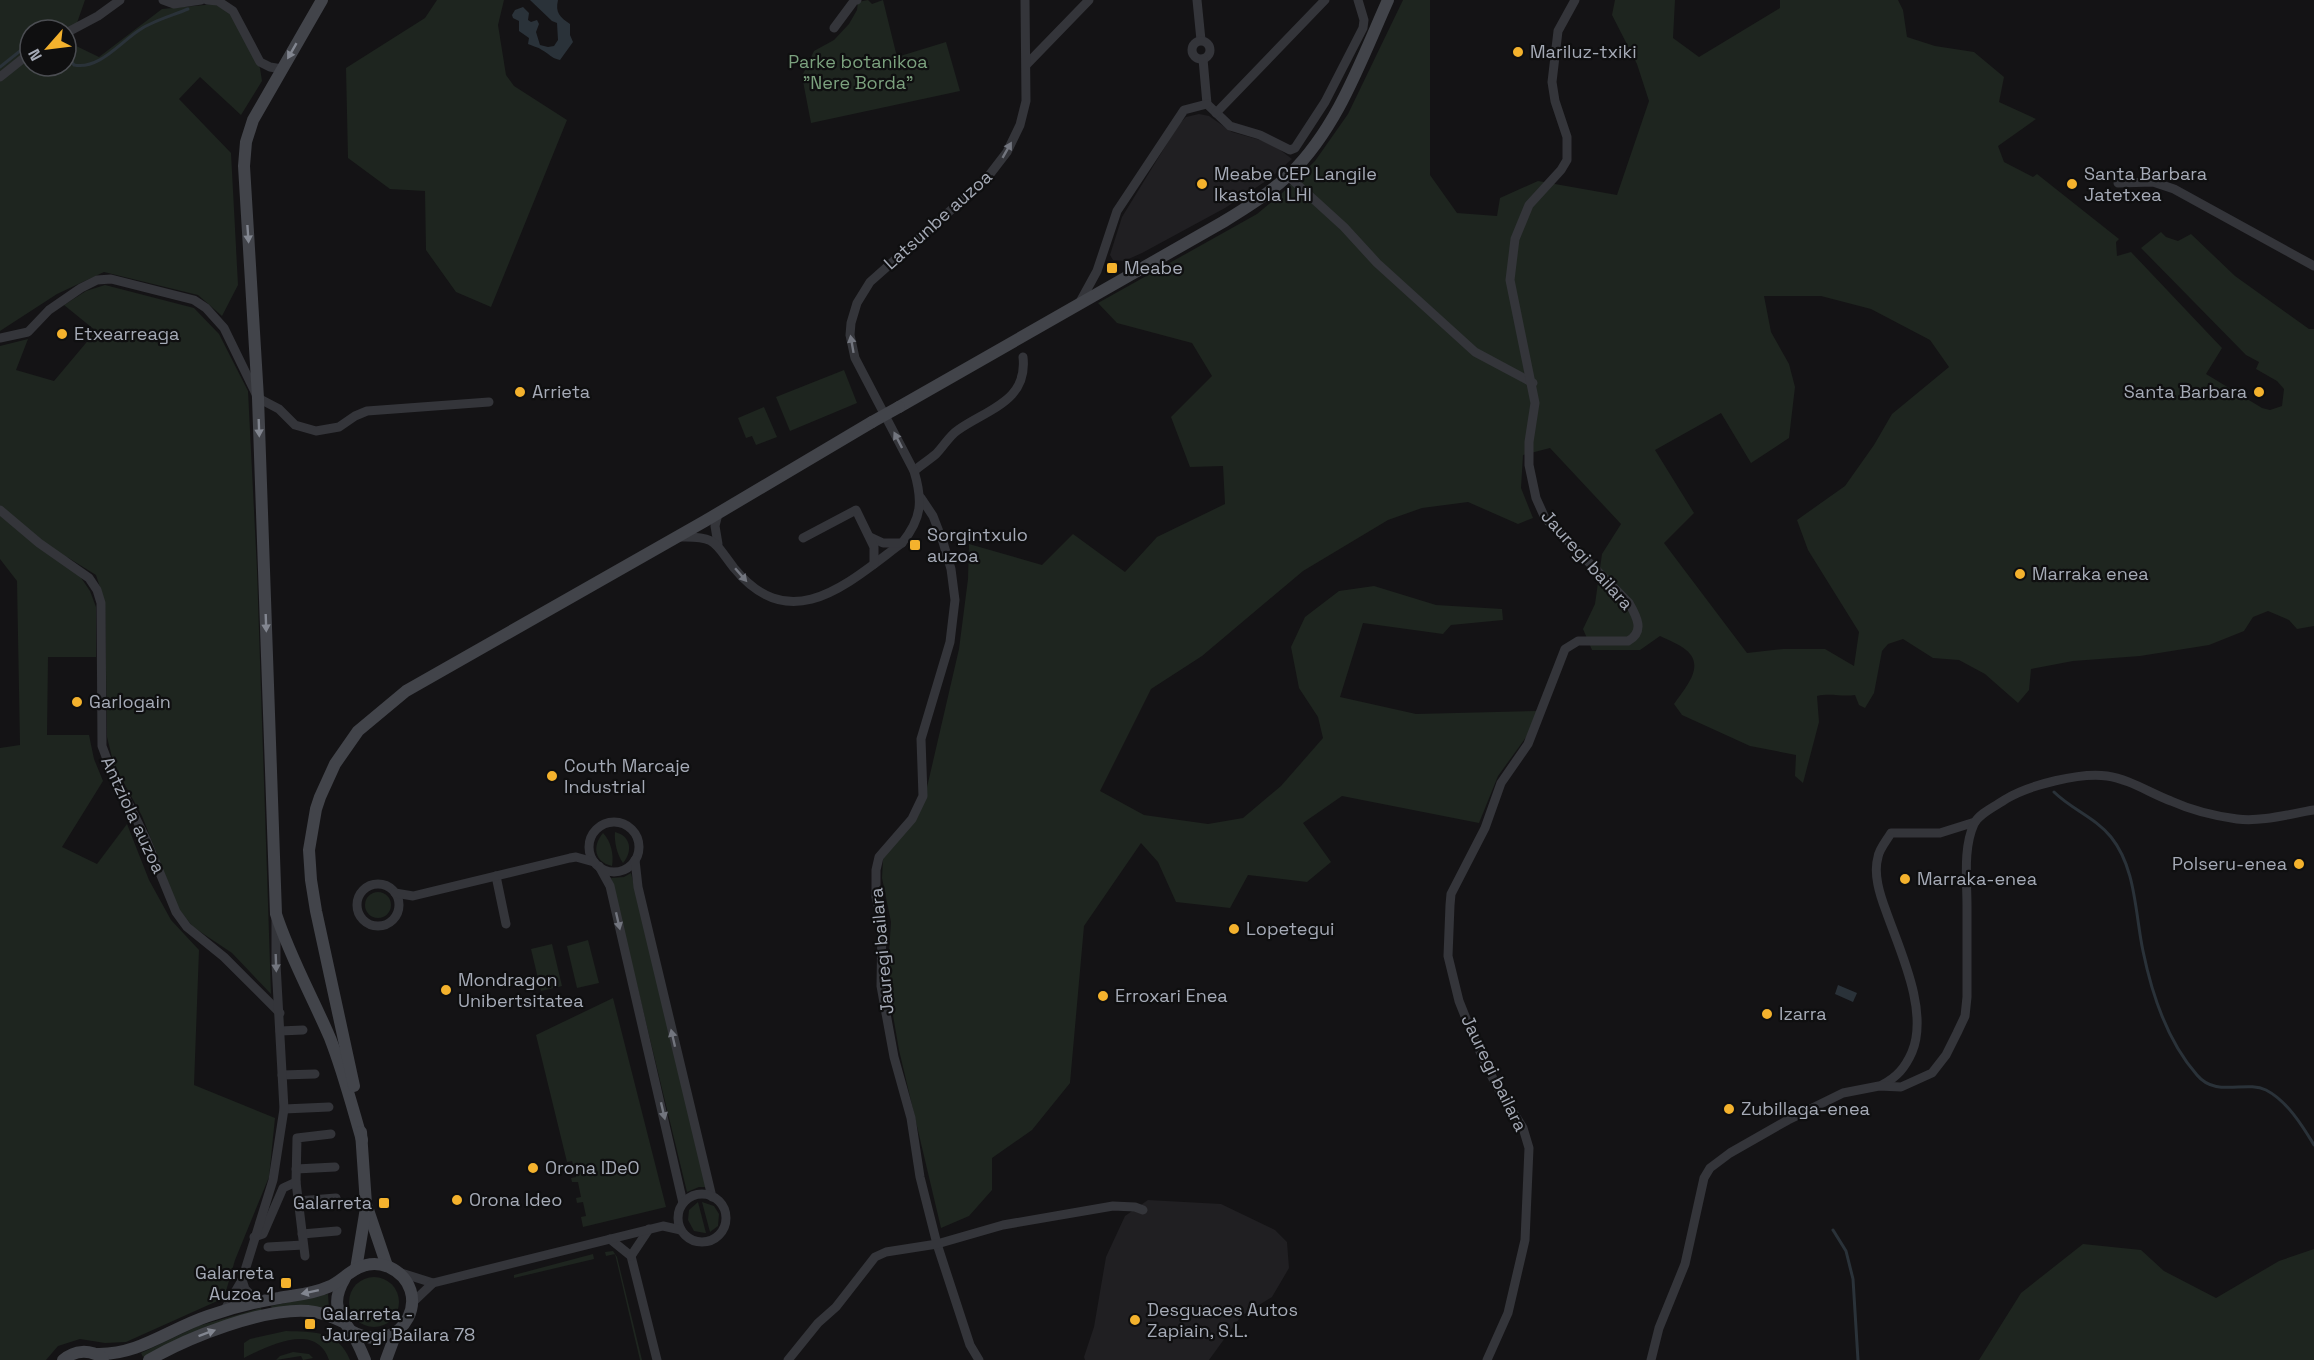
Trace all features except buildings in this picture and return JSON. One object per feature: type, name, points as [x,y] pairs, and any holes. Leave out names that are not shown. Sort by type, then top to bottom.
[{"type":"main road","points":[[322,0],[253,120],[246,142],[244,166],[258,398],[276,914],[286,946],[330,1038],[362,1140]]},
{"type":"main road","points":[[356,1269],[366,1204],[362,1140],[356,1097],[311,879],[309,850],[316,809],[327,779],[358,731],[406,691],[718,514],[872,422],[1079,305],[1261,198],[1288,176],[1328,129],[1388,0]]},
{"type":"main road","points":[[366,1204],[392,1269]]},
{"type":"main road","points":[[63,1360],[77,1352],[87,1351],[101,1357],[128,1351],[178,1328],[224,1311],[327,1288],[356,1269],[376,1264],[392,1269],[405,1280],[411,1291],[410,1314],[404,1325],[396,1333],[385,1338],[362,1337],[327,1314],[307,1311],[279,1313],[212,1331],[151,1359]]},
{"type":"main road","points":[[345,1277],[339,1288],[338,1311],[365,1360]]},
{"type":"main road","points":[[386,1360],[396,1333]]},
{"type":"street","points":[[78,27],[120,0]]},
{"type":"street","points":[[163,0],[174,4],[201,0]]},
{"type":"street","points":[[207,0],[218,2],[233,10],[260,62],[282,69]]},
{"type":"street","points":[[834,28],[857,0]]},
{"type":"street","name":"Latsunbe auzoa","points":[[921,498],[914,471],[855,358],[850,335],[857,303],[870,282],[987,178],[1007,152],[1020,125],[1026,101],[1025,0]]},
{"type":"street","points":[[1027,64],[1089,0]]},
{"type":"street","points":[[1197,0],[1201,40],[1207,42],[1210,50],[1208,56],[1203,59],[1207,104],[1230,126],[1260,135],[1290,150],[1295,148],[1325,102],[1363,28],[1364,20],[1358,0]]},
{"type":"street","points":[[1216,113],[1325,0]]},
{"type":"street","name":"Jauregi bailara","points":[[1487,1360],[1508,1313],[1525,1240],[1529,1148],[1523,1128],[1495,1083],[1475,1041],[1452,979],[1448,956],[1451,894],[1485,828],[1501,783],[1528,744],[1564,649],[1578,641],[1628,641],[1635,637],[1638,630],[1638,620],[1629,603],[1545,519],[1536,498],[1529,465],[1529,442],[1536,404],[1510,280],[1515,239],[1529,205],[1561,170],[1567,160],[1566,137],[1552,82],[1558,31],[1575,0]]},
{"type":"street","points":[[0,77],[18,63]]},
{"type":"street","points":[[1079,305],[1097,271],[1117,211],[1184,110],[1207,104]]},
{"type":"street","points":[[1288,176],[1344,227],[1377,263],[1475,352],[1533,383]]},
{"type":"street","points":[[2118,183],[2153,182],[2174,189],[2314,266]]},
{"type":"street","points":[[0,338],[28,332],[50,310],[81,288],[97,280],[111,279],[194,300],[206,308],[224,328],[258,398],[279,410],[295,425],[316,431],[339,427],[355,416],[368,411],[489,402]]},
{"type":"street","points":[[914,471],[936,453],[956,431],[1014,395],[1021,384],[1024,369],[1023,357]]},
{"type":"street","points":[[678,537],[704,537],[718,544],[749,584],[762,594],[793,603],[811,601],[827,595],[902,543],[918,516],[921,498]]},
{"type":"street","name":"Jauregi bailara","points":[[921,498],[933,516],[943,542],[951,569],[955,600],[950,642],[921,739],[923,796],[912,819],[879,856],[876,870],[876,897],[882,921],[881,986],[894,1057],[911,1118],[920,1177],[937,1244],[970,1345],[979,1360]]},
{"type":"street","name":"Antziola auzoa","points":[[0,510],[39,543],[89,578],[97,590],[101,603],[102,746],[108,762],[146,838],[176,912],[187,927],[224,957],[280,1013]]},
{"type":"street","points":[[803,538],[856,510],[874,547],[874,564]]},
{"type":"street","points":[[718,514],[715,526],[718,544]]},
{"type":"street","points":[[870,537],[883,543],[902,543]]},
{"type":"street","points":[[1879,1086],[1903,1070],[1915,1044],[1918,1019],[1902,958],[1877,881],[1878,856],[1891,833],[1940,833],[1974,822],[2014,794],[2029,788],[2054,781],[2092,776],[2108,776],[2172,802],[2237,819],[2257,819],[2314,810]]},
{"type":"street","points":[[1651,1360],[1659,1328],[1685,1264],[1704,1178],[1710,1168],[1730,1152],[1843,1093],[1879,1086],[1901,1087],[1932,1073],[1946,1054],[1965,1016],[1967,997],[1966,877],[1969,840],[1974,822]]},
{"type":"street","points":[[395,893],[413,896],[576,857],[597,864],[610,872],[619,872],[629,867],[635,860],[639,852],[639,843],[631,829],[624,825],[609,823],[601,826],[595,832],[590,842],[576,857]]},
{"type":"street","points":[[590,842],[590,854],[610,886],[683,1203],[679,1214],[681,1230]]},
{"type":"street","points":[[412,1303],[433,1283],[649,1229],[666,1226],[681,1230],[689,1239],[698,1242],[706,1242],[722,1231],[725,1214],[723,1207],[712,1197],[638,887],[635,860]]},
{"type":"street","points":[[496,876],[506,924]]},
{"type":"street","points":[[397,911],[398,901],[395,893],[390,887],[382,884],[367,886],[358,897],[357,909],[363,920],[377,926],[391,921],[397,911],[413,896]]},
{"type":"street","points":[[224,1311],[242,1280],[273,1180],[284,1109],[276,964],[276,914]]},
{"type":"street","points":[[280,1031],[303,1029]]},
{"type":"street","points":[[282,1075],[315,1074]]},
{"type":"street","points":[[284,1109],[329,1107]]},
{"type":"street","points":[[304,1257],[296,1182],[297,1138],[331,1134]]},
{"type":"street","points":[[296,1169],[335,1167]]},
{"type":"street","points":[[254,1237],[263,1234],[283,1188],[296,1182]]},
{"type":"street","points":[[683,1203],[697,1195],[712,1197]]},
{"type":"street","points":[[298,1201],[336,1198]]},
{"type":"street","points":[[788,1360],[818,1323],[836,1307],[875,1257],[898,1249],[937,1244],[1003,1225],[1113,1206],[1135,1207],[1143,1210]]},
{"type":"street","points":[[666,1226],[679,1214]]},
{"type":"street","points":[[631,1256],[649,1229]]},
{"type":"street","points":[[302,1234],[337,1231]]},
{"type":"street","points":[[610,1239],[631,1256],[657,1360]]},
{"type":"street","points":[[268,1247],[303,1245]]},
{"type":"street","points":[[392,1269],[433,1283]]},
{"type":"street","points":[[242,1280],[245,1288],[258,1302]]},
{"type":"shaded area","points":[[530,0],[558,0],[559,14],[570,24],[570,35],[573,42],[560,60],[528,44],[529,38],[519,31],[519,21],[512,15],[515,10],[523,7],[529,13],[528,20],[531,22],[537,20],[539,24],[536,32],[540,45],[554,46],[558,40],[557,23]]},
{"type":"shaded area","name":"Meabe CEP Langile Ikastola LHI","points":[[1199,114],[1209,116],[1232,132],[1271,143],[1292,159],[1269,179],[1225,208],[1142,253],[1124,261],[1113,260],[1110,255],[1122,217],[1179,124],[1186,117]]},
{"type":"shaded area","points":[[1838,985],[1857,993],[1853,1002],[1835,994]]},
{"type":"shaded area","points":[[1148,1200],[1221,1204],[1275,1230],[1287,1242],[1289,1268],[1272,1297],[1241,1316],[1209,1360],[1085,1360],[1094,1327],[1106,1257],[1125,1216]]},
{"type":"green space","points":[[0,0],[85,0],[78,20],[78,18],[18,18],[18,78],[78,78],[78,47],[99,57],[162,9],[215,4],[230,13],[260,68],[262,81],[241,115],[200,77],[179,99],[231,153],[238,285],[222,316],[198,295],[104,272],[57,294],[0,331]]},
{"type":"green space","points":[[437,0],[504,0],[498,25],[506,75],[514,86],[567,120],[491,307],[456,292],[426,250],[425,191],[390,189],[348,158],[346,68],[425,18]]},
{"type":"green space","name":"Parke botanikoa \"Nere Borda\"","points":[[868,0],[872,4],[883,0],[897,57],[946,42],[960,91],[811,123],[802,76],[814,51],[834,40],[849,24],[857,10],[858,2]]},
{"type":"green space","points":[[1403,0],[1430,0],[1430,175],[1457,213],[1497,216],[1500,198],[1538,181],[1617,195],[1649,101],[1637,64],[1612,15],[1615,0],[1675,0],[1673,38],[1699,57],[1780,8],[1780,0],[1898,0],[1903,10],[1907,37],[1935,46],[1974,52],[2004,77],[1999,102],[2036,119],[1998,146],[2004,162],[2033,177],[2037,174],[2119,239],[2116,242],[2117,256],[2131,252],[2222,348],[2206,374],[2262,408],[2270,410],[2282,406],[2284,389],[2277,381],[2256,369],[2259,362],[2246,355],[2141,248],[2161,232],[2166,237],[2178,241],[2191,234],[2235,276],[2309,329],[2314,329],[2314,626],[2297,629],[2289,620],[2268,611],[2253,617],[2244,631],[2209,645],[2140,656],[2073,661],[2031,669],[2029,690],[2018,703],[1985,674],[1959,660],[1933,658],[1903,639],[1888,644],[1882,651],[1874,693],[1865,708],[1859,705],[1855,695],[1817,696],[1819,722],[1803,783],[1795,776],[1796,755],[1750,746],[1682,715],[1674,704],[1692,677],[1694,663],[1692,656],[1680,646],[1660,636],[1640,650],[1592,650],[1583,629],[1595,604],[1602,554],[1621,524],[1550,448],[1523,455],[1521,488],[1533,518],[1518,524],[1468,502],[1422,508],[1388,520],[1303,571],[1202,656],[1151,689],[1100,791],[1144,815],[1208,824],[1243,818],[1281,786],[1323,738],[1318,717],[1299,688],[1291,647],[1305,617],[1339,591],[1374,586],[1436,605],[1502,609],[1503,620],[1451,625],[1443,634],[1363,623],[1340,697],[1416,714],[1537,711],[1529,733],[1498,776],[1479,823],[1342,796],[1303,823],[1331,862],[1307,882],[1248,875],[1230,908],[1176,902],[1158,862],[1141,843],[1084,926],[1070,1083],[1032,1130],[992,1158],[992,1190],[969,1216],[941,1228],[899,1050],[890,998],[888,968],[891,922],[882,878],[883,859],[925,796],[959,649],[968,579],[969,544],[1042,565],[1073,534],[1125,572],[1157,537],[1225,504],[1223,466],[1190,467],[1171,417],[1212,376],[1192,343],[1117,323],[1098,303],[1257,214],[1315,161],[1348,114]],"holes":[[[1764,296],[1821,296],[1871,309],[1930,340],[1949,367],[1892,414],[1874,445],[1845,486],[1797,520],[1808,550],[1859,632],[1854,666],[1825,649],[1783,649],[1747,653],[1664,543],[1694,513],[1655,450],[1721,413],[1751,463],[1789,438],[1795,387],[1789,364],[1771,332]]]},
{"type":"green space","points":[[105,285],[194,308],[219,334],[248,391],[257,570],[271,994],[232,953],[193,927],[178,908],[142,816],[114,765],[107,737],[105,603],[96,575],[67,557],[90,591],[96,607],[96,657],[48,657],[47,735],[89,735],[94,759],[103,781],[62,847],[97,864],[127,824],[149,880],[171,920],[199,950],[194,1085],[275,1118],[269,1177],[235,1260],[224,1298],[126,1342],[105,1343],[80,1339],[58,1346],[46,1360],[0,1360],[0,748],[20,745],[17,581],[0,559],[0,346],[28,339],[16,370],[54,381],[96,331],[64,305],[86,291]]},
{"type":"green space","points":[[844,370],[857,403],[790,431],[776,397]]},
{"type":"green space","points":[[764,407],[777,437],[756,445],[752,436],[746,438],[738,418]]},
{"type":"green space","points":[[615,832],[624,837],[629,844],[628,854],[623,863],[616,848]]},
{"type":"green space","points":[[603,833],[611,848],[612,866],[598,857],[597,843]]},
{"type":"green space","points":[[631,873],[707,1187],[699,1187],[687,1192],[611,878],[624,877]]},
{"type":"green space","points":[[378,892],[387,896],[391,905],[387,914],[378,918],[369,914],[365,905],[369,896]]},
{"type":"green space","points":[[588,940],[599,983],[577,988],[567,946]]},
{"type":"green space","points":[[552,944],[562,986],[541,991],[531,949]]},
{"type":"green space","points":[[613,998],[666,1207],[583,1227],[581,1217],[586,1216],[583,1202],[577,1203],[576,1198],[581,1197],[578,1182],[572,1182],[571,1178],[576,1177],[572,1161],[567,1162],[536,1035]]},
{"type":"green space","points":[[698,1202],[706,1233],[694,1231],[688,1220],[689,1210]]},
{"type":"green space","points":[[702,1202],[714,1206],[719,1214],[718,1226],[710,1232]]},
{"type":"green space","points":[[2083,1244],[2141,1250],[2164,1271],[2216,1298],[2279,1261],[2314,1249],[2314,1360],[1979,1360],[2021,1293]]},
{"type":"green space","points":[[613,1251],[615,1254],[606,1256],[605,1252]]},
{"type":"green space","points":[[593,1254],[594,1259],[514,1278],[514,1275]]},
{"type":"green space","points":[[615,1254],[617,1257],[642,1360],[640,1360]]},
{"type":"green space","points":[[369,1277],[379,1277],[392,1284],[399,1297],[399,1307],[392,1320],[379,1327],[369,1327],[360,1323],[353,1316],[349,1307],[349,1297],[353,1288],[360,1281]]},
{"type":"green space","points":[[328,1294],[329,1308],[302,1305],[272,1309],[271,1306]]},
{"type":"green space","points":[[261,1308],[262,1312],[205,1327],[143,1357],[141,1353],[198,1326]]},
{"type":"green space","points":[[286,1331],[315,1333],[332,1338],[345,1350],[350,1360],[329,1360],[323,1348],[303,1339],[278,1343],[244,1358],[244,1343],[250,1339]]},
{"type":"green space","points":[[293,1352],[309,1354],[313,1358],[303,1360],[301,1356],[276,1360],[280,1356]]},
{"type":"waterway","points":[[78,65],[93,63],[101,59],[146,26],[188,9]]},
{"type":"waterway","points":[[0,67],[18,53]]},
{"type":"waterway","points":[[2054,792],[2105,830],[2119,849],[2130,877],[2143,951],[2156,1001],[2169,1032],[2186,1062],[2197,1075],[2213,1086],[2258,1087],[2274,1095],[2293,1114],[2314,1145]]},
{"type":"waterway","points":[[1833,1230],[1846,1251],[1853,1279],[1858,1360]]},
{"type":"place","name":"Mariluz-txiki","points":[[1518,52]]},
{"type":"place","name":"Meabe CEP Langile Ikastola LHI","points":[[1202,184]]},
{"type":"place","name":"Santa Barbara Jatetxea","points":[[2072,184]]},
{"type":"place","name":"Meabe","points":[[1112,268]]},
{"type":"place","name":"Etxearreaga","points":[[62,334]]},
{"type":"place","name":"Arrieta","points":[[520,392]]},
{"type":"place","name":"Santa Barbara","points":[[2259,392]]},
{"type":"place","name":"Sorgintxulo auzoa","points":[[915,545]]},
{"type":"place","name":"Marraka enea","points":[[2020,574]]},
{"type":"place","name":"Garlogain","points":[[77,702]]},
{"type":"place","name":"Couth Marcaje Industrial","points":[[552,776]]},
{"type":"place","name":"Polseru-enea","points":[[2299,864]]},
{"type":"place","name":"Marraka-enea","points":[[1905,879]]},
{"type":"place","name":"Lopetegui","points":[[1234,929]]},
{"type":"place","name":"Mondragon Unibertsitatea","points":[[446,990]]},
{"type":"place","name":"Erroxari Enea","points":[[1103,996]]},
{"type":"place","name":"Izarra","points":[[1767,1014]]},
{"type":"place","name":"Zubillaga-enea","points":[[1729,1109]]},
{"type":"place","name":"Orona IDeO","points":[[533,1168]]},
{"type":"place","name":"Orona Ideo","points":[[457,1200]]},
{"type":"place","name":"Galarreta","points":[[384,1203]]},
{"type":"place","name":"Galarreta Auzoa 1","points":[[286,1283]]},
{"type":"place","name":"Desguaces Autos Zapiain, S.L.","points":[[1135,1320]]},
{"type":"place","name":"Galarreta - Jauregi Bailara 78","points":[[310,1324]]}]
